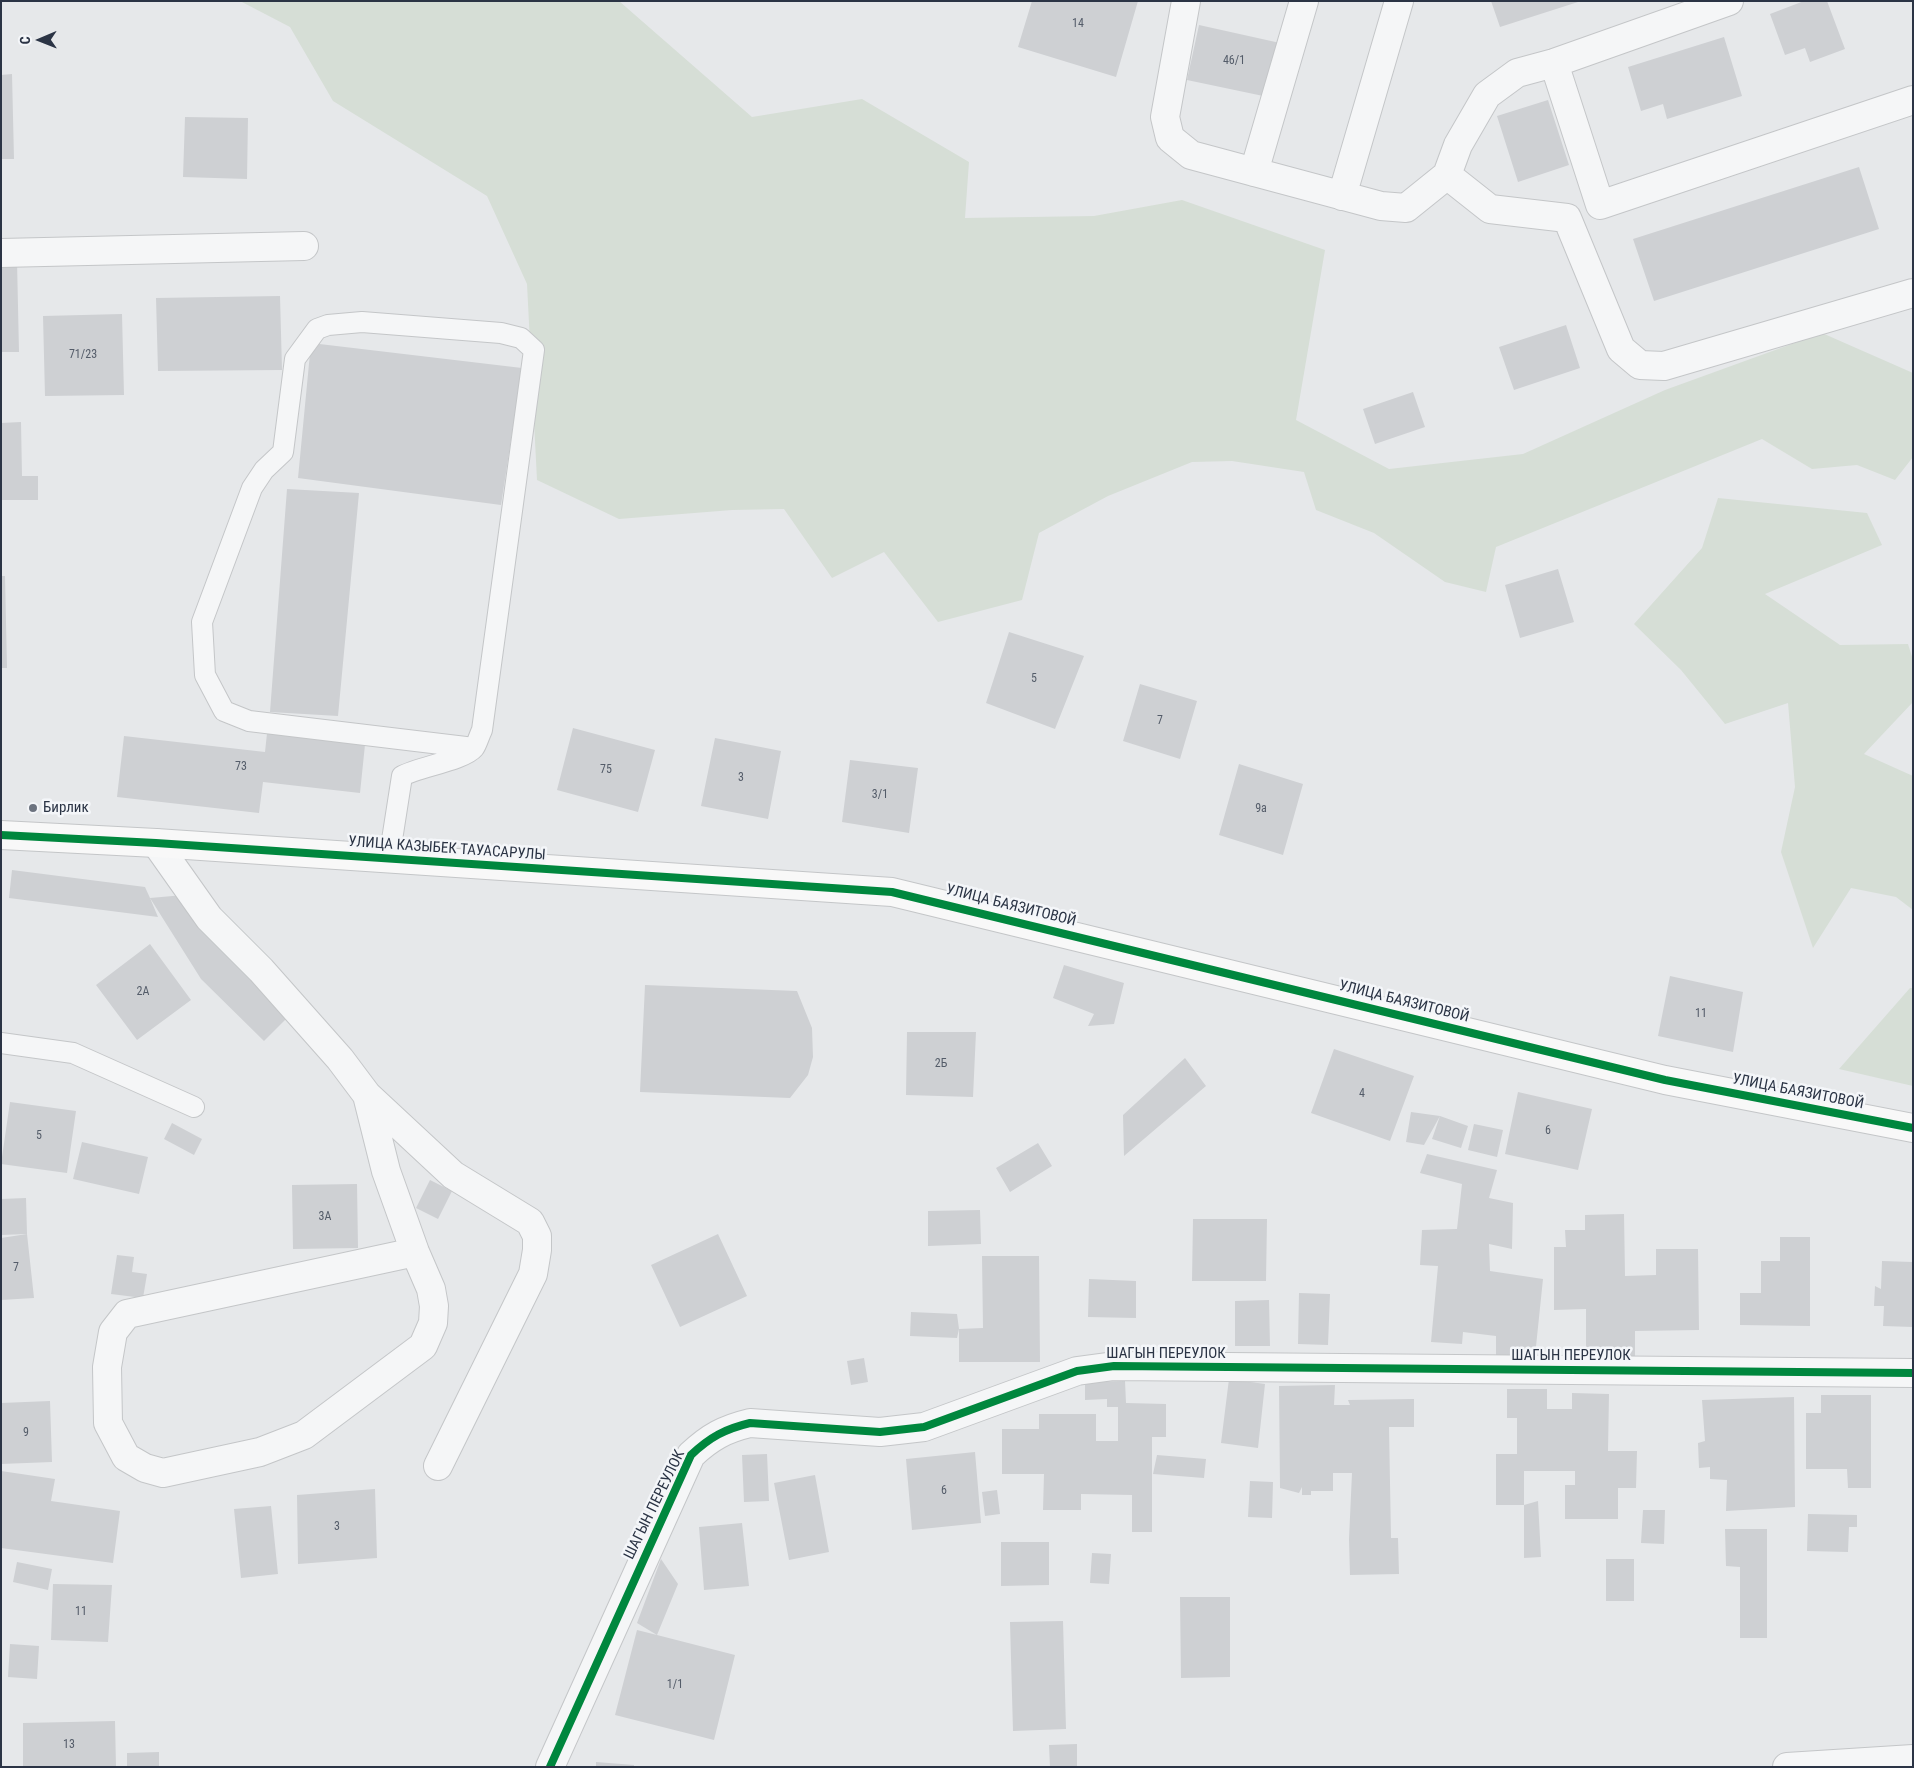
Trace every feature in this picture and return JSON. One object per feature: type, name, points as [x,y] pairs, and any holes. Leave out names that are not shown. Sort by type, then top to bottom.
[{"type":"street","points":[[1186,1],[1164,117],[1170,138],[1191,155],[1381,206],[1406,208],[1447,175],[1458,145],[1487,95],[1517,73],[1554,63],[1728,1]]},
{"type":"street","points":[[1254,172],[1304,1]]},
{"type":"street","points":[[1342,196],[1400,1]]},
{"type":"street","points":[[1554,63],[1600,205],[1913,100]]},
{"type":"street","points":[[1447,175],[1490,209],[1567,218],[1621,349],[1640,365],[1664,366],[1913,293]]},
{"type":"street","points":[[1,253],[304,246]]},
{"type":"street","name":"УЛИЦА КАЗЫБЕК ТАУАСАРУЛЫ","points":[[1,835],[389,858],[892,892]]},
{"type":"street","points":[[156,844],[209,918],[268,978],[340,1059],[367,1095],[453,1175],[530,1222],[537,1236],[533,1274],[438,1466]]},
{"type":"street","name":"УЛИЦА БАЯЗИТОВОЙ","points":[[892,892],[1665,1080],[1913,1128]]},
{"type":"street","points":[[367,1095],[386,1171],[415,1252],[431,1290],[434,1306],[433,1323],[423,1346],[304,1435],[260,1452],[162,1473],[145,1468],[126,1456],[108,1423],[107,1367],[113,1332],[127,1314],[415,1252]]},
{"type":"street","name":"ШАГЫН ПЕРЕУЛОК","points":[[550,1767],[691,1455],[705,1442],[731,1427],[750,1423],[880,1432],[924,1427],[1077,1371],[1114,1366],[1913,1373]]},
{"type":"street","points":[[1788,1767],[1913,1759]]},
{"type":"lane","points":[[389,858],[402,776],[412,770],[465,755],[474,748],[482,730],[534,350],[521,338],[501,333],[362,322],[328,325],[317,329],[295,359],[282,452],[264,470],[252,488],[202,622],[205,675],[224,712],[249,722],[474,748]]},
{"type":"lane","points":[[1,1043],[73,1053],[194,1107]]},
{"type":"shaded area","points":[[240,1],[619,1],[752,117],[862,99],[969,162],[965,218],[1094,216],[1182,200],[1325,250],[1296,420],[1389,469],[1523,454],[1665,390],[1822,333],[1913,373],[1913,457],[1895,480],[1857,465],[1812,469],[1762,439],[1496,547],[1486,592],[1445,582],[1374,533],[1316,510],[1304,472],[1232,461],[1192,462],[1108,496],[1039,533],[1022,600],[938,622],[884,552],[832,578],[784,509],[732,510],[619,519],[537,480],[527,284],[487,196],[333,101],[290,27]]},
{"type":"shaded area","points":[[1718,498],[1867,513],[1882,545],[1765,594],[1840,645],[1908,644],[1913,660],[1913,702],[1864,754],[1913,776],[1913,910],[1896,897],[1851,888],[1813,948],[1781,852],[1795,787],[1788,703],[1725,724],[1681,670],[1634,624],[1702,548]]},
{"type":"shaded area","points":[[1910,988],[1913,988],[1913,1086],[1839,1069]]},
{"type":"building","points":[[1032,1],[1138,1],[1116,77],[1018,47]]},
{"type":"building","points":[[1491,1],[1578,1],[1578,2],[1500,27]]},
{"type":"building","points":[[1804,1],[1827,1],[1845,49],[1810,62],[1805,48],[1785,55],[1770,14]]},
{"type":"building","points":[[1199,25],[1280,43],[1268,97],[1187,80]]},
{"type":"building","points":[[1724,37],[1742,96],[1667,119],[1663,104],[1641,111],[1628,67]]},
{"type":"building","points":[[12,74],[14,159],[1,159],[1,75]]},
{"type":"building","points":[[1548,100],[1569,165],[1518,182],[1497,116]]},
{"type":"building","points":[[185,117],[248,118],[247,179],[183,177]]},
{"type":"building","points":[[1859,167],[1879,229],[1654,301],[1633,239]]},
{"type":"building","points":[[1,261],[17,261],[19,352],[1,352]]},
{"type":"building","points":[[280,296],[282,370],[158,371],[156,298]]},
{"type":"building","points":[[122,314],[124,395],[45,396],[43,316]]},
{"type":"building","points":[[1566,325],[1580,368],[1514,390],[1499,347]]},
{"type":"building","points":[[311,343],[522,368],[501,505],[298,478]]},
{"type":"building","points":[[1413,392],[1425,427],[1375,444],[1363,409]]},
{"type":"building","points":[[21,422],[22,476],[38,476],[38,500],[1,500],[1,423]]},
{"type":"building","points":[[287,489],[359,493],[338,716],[270,712]]},
{"type":"building","points":[[1558,569],[1574,622],[1520,638],[1505,585]]},
{"type":"building","points":[[1,576],[5,576],[7,668],[1,668]]},
{"type":"building","points":[[1009,632],[1084,656],[1055,729],[986,703]]},
{"type":"building","points":[[1140,684],[1197,701],[1180,759],[1123,741]]},
{"type":"building","points":[[268,724],[366,735],[360,793],[263,782],[259,813],[117,797],[124,736],[265,752]]},
{"type":"building","points":[[573,728],[655,750],[638,812],[557,790]]},
{"type":"building","points":[[715,738],[781,751],[768,819],[701,806]]},
{"type":"building","points":[[850,760],[918,768],[909,833],[842,822]]},
{"type":"building","points":[[1239,764],[1303,784],[1283,855],[1219,835]]},
{"type":"building","points":[[12,870],[145,887],[158,917],[9,898]]},
{"type":"building","points":[[184,895],[289,1016],[264,1041],[201,979],[150,898]]},
{"type":"building","points":[[150,944],[191,1000],[137,1040],[96,985]]},
{"type":"building","points":[[1064,965],[1124,983],[1114,1024],[1088,1026],[1094,1014],[1053,998]]},
{"type":"building","points":[[1670,976],[1743,992],[1733,1052],[1658,1036]]},
{"type":"building","points":[[645,985],[797,991],[812,1028],[813,1057],[808,1075],[790,1098],[640,1092]]},
{"type":"building","points":[[907,1032],[976,1032],[973,1097],[906,1095]]},
{"type":"building","points":[[1334,1049],[1414,1076],[1390,1141],[1311,1113]]},
{"type":"building","points":[[1185,1058],[1206,1086],[1124,1156],[1123,1115]]},
{"type":"building","points":[[1518,1092],[1592,1109],[1578,1170],[1505,1154]]},
{"type":"building","points":[[10,1102],[76,1111],[67,1173],[1,1164]]},
{"type":"building","points":[[1411,1112],[1440,1116],[1424,1145],[1406,1142]]},
{"type":"building","points":[[1440,1116],[1468,1126],[1461,1148],[1432,1139]]},
{"type":"building","points":[[172,1123],[202,1139],[194,1155],[164,1139]]},
{"type":"building","points":[[1474,1124],[1503,1130],[1497,1157],[1468,1150]]},
{"type":"building","points":[[82,1142],[148,1157],[139,1194],[73,1179]]},
{"type":"building","points":[[1038,1143],[1052,1166],[1010,1192],[996,1168]]},
{"type":"building","points":[[1427,1154],[1497,1170],[1489,1198],[1513,1203],[1512,1249],[1489,1244],[1490,1271],[1543,1279],[1535,1356],[1496,1355],[1496,1336],[1463,1332],[1462,1344],[1431,1342],[1438,1266],[1420,1265],[1422,1230],[1457,1229],[1462,1184],[1420,1173]]},
{"type":"building","points":[[430,1180],[452,1191],[438,1219],[416,1208]]},
{"type":"building","points":[[357,1184],[358,1248],[293,1249],[292,1185]]},
{"type":"building","points":[[26,1198],[27,1234],[1,1235],[1,1199]]},
{"type":"building","points":[[980,1210],[981,1244],[928,1246],[928,1211]]},
{"type":"building","points":[[1624,1214],[1625,1276],[1656,1275],[1656,1249],[1698,1249],[1699,1330],[1635,1331],[1635,1358],[1586,1358],[1586,1309],[1554,1310],[1554,1247],[1566,1247],[1565,1230],[1585,1230],[1585,1215]]},
{"type":"building","points":[[1193,1219],[1267,1219],[1266,1281],[1192,1281]]},
{"type":"building","points":[[27,1234],[34,1298],[1,1300],[1,1238]]},
{"type":"building","points":[[718,1234],[747,1296],[680,1327],[651,1265]]},
{"type":"building","points":[[1780,1237],[1810,1237],[1810,1326],[1740,1325],[1740,1293],[1761,1293],[1761,1261],[1780,1261]]},
{"type":"building","points":[[117,1255],[134,1257],[132,1272],[147,1274],[143,1298],[111,1294]]},
{"type":"building","points":[[982,1256],[1039,1256],[1040,1362],[959,1362],[959,1329],[983,1328]]},
{"type":"building","points":[[1882,1261],[1913,1262],[1913,1327],[1883,1326],[1884,1306],[1874,1306],[1875,1286],[1881,1289]]},
{"type":"building","points":[[1089,1279],[1136,1281],[1136,1318],[1088,1317]]},
{"type":"building","points":[[1299,1293],[1330,1294],[1328,1345],[1298,1344]]},
{"type":"building","points":[[1269,1300],[1270,1346],[1235,1346],[1235,1301]]},
{"type":"building","points":[[911,1312],[957,1314],[959,1329],[957,1338],[910,1336]]},
{"type":"building","points":[[864,1358],[868,1382],[851,1385],[847,1361]]},
{"type":"building","points":[[1229,1379],[1265,1384],[1258,1448],[1221,1443]]},
{"type":"building","points":[[1125,1381],[1126,1403],[1166,1404],[1166,1437],[1152,1437],[1152,1532],[1132,1532],[1132,1495],[1081,1494],[1081,1510],[1043,1510],[1044,1474],[1002,1474],[1002,1429],[1039,1429],[1039,1414],[1096,1414],[1096,1441],[1118,1441],[1118,1407],[1107,1407],[1107,1399],[1085,1400],[1085,1382]]},
{"type":"building","points":[[1335,1385],[1334,1405],[1350,1405],[1348,1400],[1414,1399],[1414,1427],[1389,1427],[1391,1538],[1398,1538],[1399,1574],[1350,1575],[1349,1539],[1352,1473],[1333,1473],[1333,1491],[1311,1491],[1311,1495],[1302,1495],[1302,1487],[1299,1493],[1280,1488],[1279,1386]]},
{"type":"building","points":[[1507,1389],[1547,1389],[1547,1409],[1572,1409],[1572,1393],[1609,1394],[1608,1451],[1637,1451],[1636,1488],[1618,1488],[1618,1519],[1565,1519],[1565,1485],[1575,1485],[1575,1471],[1524,1471],[1524,1505],[1496,1505],[1496,1454],[1517,1454],[1517,1418],[1507,1418]]},
{"type":"building","points":[[1821,1395],[1871,1395],[1871,1488],[1848,1488],[1847,1469],[1806,1469],[1806,1413],[1821,1413]]},
{"type":"building","points":[[1794,1397],[1795,1507],[1726,1511],[1727,1480],[1710,1479],[1710,1467],[1699,1468],[1698,1443],[1705,1441],[1702,1400]]},
{"type":"building","points":[[50,1401],[52,1462],[1,1464],[1,1403]]},
{"type":"building","points":[[975,1452],[981,1523],[912,1530],[906,1459]]},
{"type":"building","points":[[767,1454],[769,1501],[744,1502],[742,1455]]},
{"type":"building","points":[[1157,1455],[1206,1459],[1204,1478],[1153,1474]]},
{"type":"building","points":[[1,1471],[55,1479],[51,1501],[120,1511],[113,1563],[1,1548]]},
{"type":"building","points":[[815,1475],[829,1552],[789,1560],[774,1483]]},
{"type":"building","points":[[1250,1481],[1273,1482],[1272,1518],[1248,1517]]},
{"type":"building","points":[[375,1489],[377,1558],[298,1564],[297,1495]]},
{"type":"building","points":[[997,1490],[1000,1514],[985,1516],[982,1492]]},
{"type":"building","points":[[1538,1501],[1541,1557],[1524,1558],[1524,1505]]},
{"type":"building","points":[[271,1506],[278,1574],[241,1578],[234,1509]]},
{"type":"building","points":[[1643,1510],[1665,1510],[1664,1544],[1641,1543]]},
{"type":"building","points":[[1808,1514],[1857,1515],[1857,1527],[1849,1527],[1848,1552],[1807,1551]]},
{"type":"building","points":[[742,1523],[749,1586],[704,1590],[699,1527]]},
{"type":"building","points":[[1725,1529],[1767,1529],[1767,1638],[1740,1638],[1740,1567],[1726,1566]]},
{"type":"building","points":[[1001,1542],[1049,1542],[1049,1585],[1001,1586]]},
{"type":"building","points":[[1092,1553],[1111,1554],[1109,1584],[1090,1583]]},
{"type":"building","points":[[661,1559],[678,1584],[657,1635],[637,1623]]},
{"type":"building","points":[[1606,1559],[1634,1559],[1634,1601],[1606,1601]]},
{"type":"building","points":[[17,1562],[52,1569],[48,1590],[13,1582]]},
{"type":"building","points":[[53,1584],[112,1585],[108,1642],[51,1640]]},
{"type":"building","points":[[1180,1597],[1230,1597],[1230,1677],[1181,1678]]},
{"type":"building","points":[[1063,1621],[1066,1729],[1013,1731],[1010,1622]]},
{"type":"building","points":[[637,1630],[735,1655],[714,1740],[615,1715]]},
{"type":"building","points":[[10,1644],[39,1646],[37,1679],[8,1677]]},
{"type":"building","points":[[115,1721],[116,1767],[23,1767],[23,1723]]},
{"type":"building","points":[[1077,1744],[1077,1767],[1050,1767],[1049,1745]]},
{"type":"building","points":[[159,1752],[159,1767],[127,1767],[127,1753]]},
{"type":"building","points":[[596,1762],[634,1765],[634,1767],[596,1767]]},
{"type":"cycle path","points":[[1,835],[156,843],[892,892],[1665,1080],[1913,1128]]},
{"type":"cycle path","points":[[550,1767],[691,1455],[718,1434],[741,1425],[750,1423],[880,1432],[924,1427],[1077,1371],[1114,1366],[1913,1373]]},
{"type":"place","name":"Бирлик","points":[[33,808]]}]
